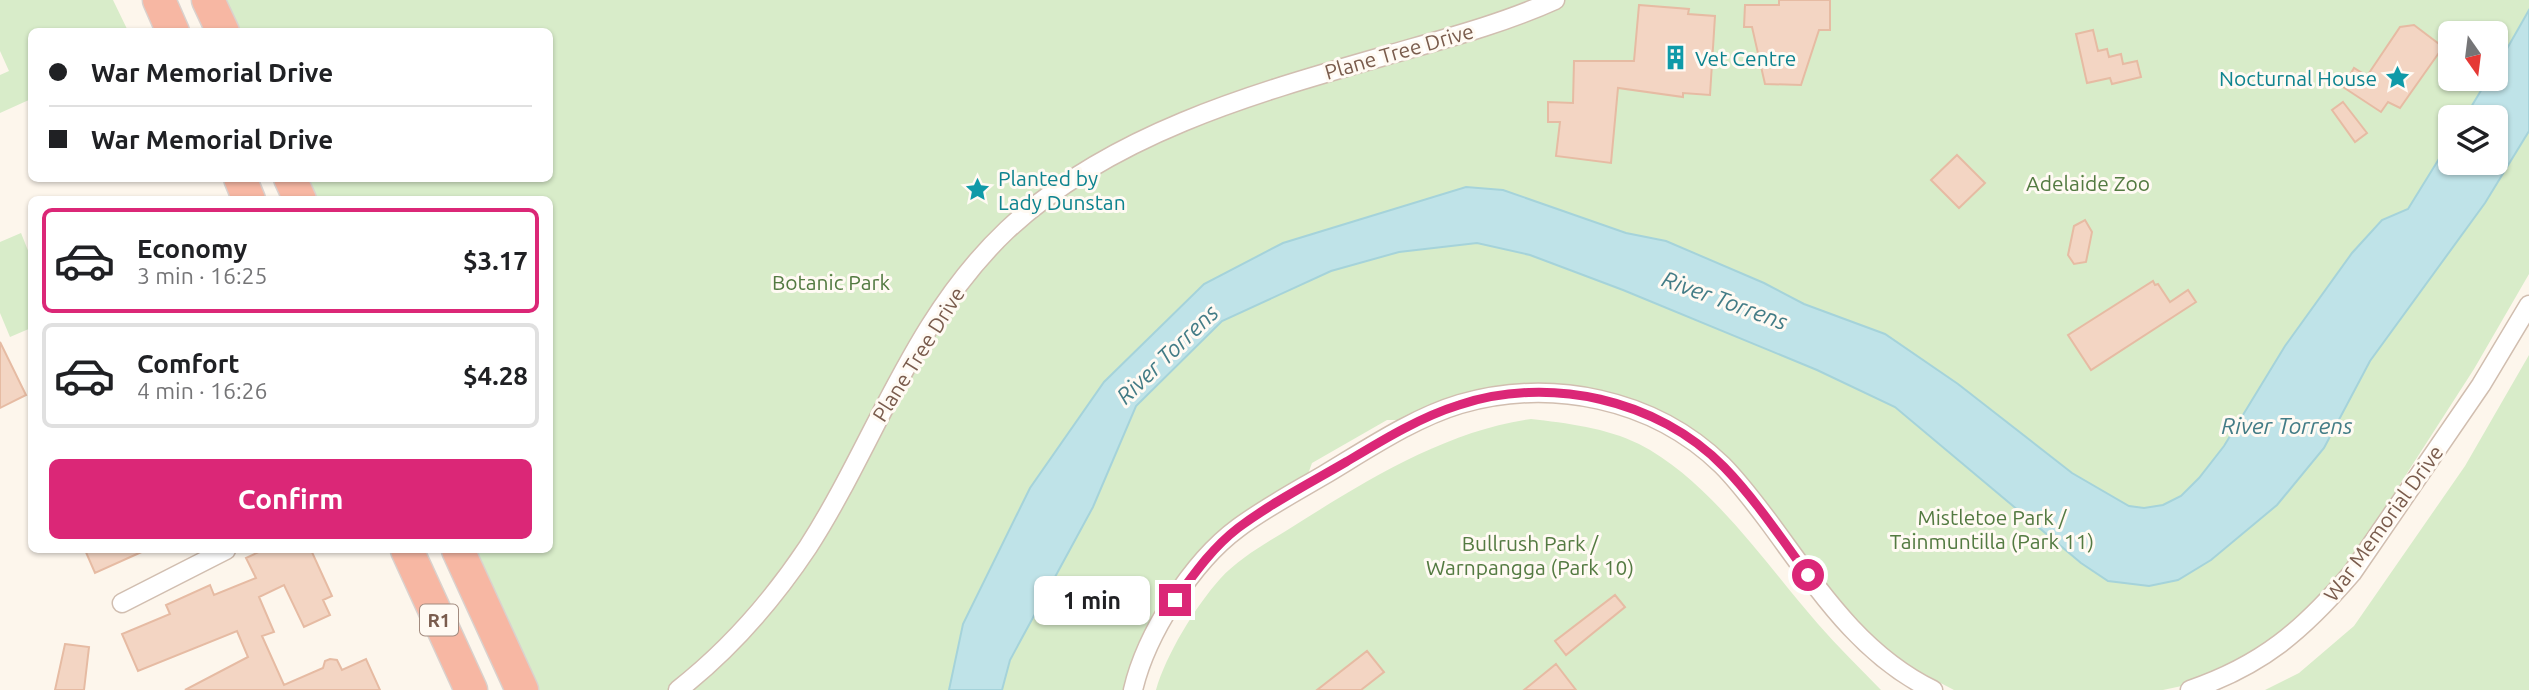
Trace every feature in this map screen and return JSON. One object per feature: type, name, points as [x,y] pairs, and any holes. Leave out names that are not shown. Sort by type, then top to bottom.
[{"type":"highway","points":[[159,0],[171,28]]},
{"type":"highway","points":[[208,0],[220,28]]},
{"type":"highway","name":"R1","points":[[408,553],[471,690]]},
{"type":"highway","name":"R1","points":[[459,553],[522,690]]},
{"type":"street","name":"Plane Tree Drive","points":[[678,690],[714,660],[759,614],[808,547],[901,373],[951,293],[1007,231],[1063,186],[1128,148],[1177,125],[1295,81],[1456,36],[1555,0]]},
{"type":"street","name":"War Memorial Drive","points":[[2190,690],[2258,661],[2302,628],[2328,601],[2352,573],[2481,385],[2529,305]]},
{"type":"street","points":[[1133,690],[1160,620],[1206,559],[1237,529],[1358,455],[1458,405],[1492,397],[1564,393],[1597,397],[1632,409],[1702,448],[1745,492],[1858,637],[1902,674],[1933,690]]},
{"type":"street","points":[[122,603],[220,553]]},
{"type":"green space","points":[[0,0],[113,0],[127,28],[28,28],[28,100],[0,113],[0,75],[9,71],[0,51]]},
{"type":"green space","points":[[220,0],[2529,0],[2529,274],[2474,369],[2400,484],[2402,491],[2350,567],[2299,623],[2205,681],[2163,690],[1954,690],[1908,666],[1863,632],[1705,443],[1663,413],[1633,400],[1564,384],[1530,383],[1489,388],[1444,400],[1402,420],[1387,420],[1312,463],[1308,474],[1231,524],[1126,690],[1002,690],[1010,660],[1093,507],[1136,406],[1222,321],[1297,284],[1204,285],[1104,382],[1030,488],[963,624],[949,690],[534,690],[471,553],[553,553],[553,196],[310,196],[302,182],[553,182],[553,28],[233,28]]},
{"type":"green space","points":[[21,233],[28,250],[28,329],[10,337],[0,313],[0,242]]},
{"type":"green space","points":[[2529,355],[2529,690],[2265,690],[2299,673],[2354,626],[2465,466]]},
{"type":"green space","name":"Bullrush Park / Warnpangga (Park 10)","points":[[1531,419],[1572,424],[1627,438],[1665,460],[1690,479],[1736,526],[1826,633],[1881,690],[1156,690],[1174,647],[1191,617],[1210,590],[1244,558],[1345,494],[1405,461],[1467,435]]},
{"type":"water","name":"River Torrens","points":[[2529,10],[2529,131],[2508,165],[2508,105],[2472,105],[2481,91],[2508,91],[2508,47]]},
{"type":"water","name":"River Torrens","points":[[2438,160],[2438,175],[2502,175],[2485,203],[2370,361],[2324,448],[2277,505],[2211,560],[2178,580],[2149,586],[2108,581],[2081,563],[1895,407],[1817,370],[1623,290],[1530,255],[1477,243],[1399,252],[1331,271],[1222,321],[1136,406],[1093,507],[1010,660],[1002,690],[949,690],[963,624],[1030,488],[1104,382],[1204,284],[1283,243],[1466,187],[1503,190],[1626,233],[1666,241],[1764,283],[1804,304],[1885,334],[1958,384],[2072,473],[2129,506],[2144,508],[2163,505],[2181,496],[2199,478],[2224,446],[2285,346],[2352,253],[2382,220],[2408,209]]},
{"type":"building","points":[[1779,0],[1830,0],[1830,30],[1819,30],[1801,85],[1765,84],[1752,27],[1744,27],[1745,5],[1779,5]]},
{"type":"building","points":[[1639,5],[1689,9],[1688,14],[1715,16],[1710,95],[1683,93],[1683,97],[1618,88],[1611,163],[1556,156],[1560,122],[1548,122],[1548,102],[1573,103],[1574,61],[1634,61]]},
{"type":"building","points":[[2414,25],[2438,43],[2438,54],[2400,108],[2388,102],[2381,112],[2343,87],[2354,68],[2367,76],[2400,27]]},
{"type":"building","points":[[2093,30],[2098,51],[2107,49],[2109,57],[2121,54],[2123,64],[2137,61],[2141,77],[2112,84],[2110,78],[2087,83],[2076,34]]},
{"type":"building","points":[[2343,102],[2367,133],[2355,142],[2332,110]]},
{"type":"building","points":[[1957,155],[1985,183],[1959,208],[1931,180]]},
{"type":"building","points":[[2085,220],[2092,232],[2086,262],[2074,264],[2068,255],[2074,226]]},
{"type":"building","points":[[2153,281],[2170,302],[2188,290],[2196,302],[2091,370],[2068,335]]},
{"type":"building","points":[[0,342],[26,395],[0,408]]},
{"type":"building","points":[[86,553],[139,553],[95,573]]},
{"type":"building","points":[[257,553],[312,553],[332,596],[323,600],[330,615],[304,627],[284,585],[259,597],[274,632],[262,636],[284,685],[323,668],[325,661],[330,659],[337,660],[342,670],[366,659],[380,690],[185,690],[248,657],[237,631],[138,671],[122,634],[170,614],[166,605],[210,585],[214,595],[256,578],[246,558]]},
{"type":"building","points":[[1615,595],[1625,607],[1566,655],[1555,641]]},
{"type":"building","points":[[65,644],[89,647],[84,690],[55,690]]},
{"type":"building","points":[[1367,651],[1384,672],[1361,690],[1317,690]]},
{"type":"building","points":[[1556,664],[1576,690],[1524,690]]},
{"type":"place","name":"Vet Centre","points":[[1675,58]]},
{"type":"place","name":"Nocturnal House","points":[[2397,78]]},
{"type":"place","name":"Planted by Lady Dunstan","points":[[978,190]]},
{"type":"route","points":[[1175,600],[1206,559],[1237,529],[1358,455],[1458,405],[1492,397],[1533,394],[1564,393],[1597,397],[1664,424],[1702,448],[1723,466],[1745,492],[1808,575]]},
{"type":"park label","name":"Adelaide Zoo","points":[[2088,183]]},
{"type":"park label","name":"Botanic Park","points":[[831,282]]},
{"type":"park label","name":"Mistletoe Park / Tainmuntilla (Park 11)","points":[[1992,529]]}]
